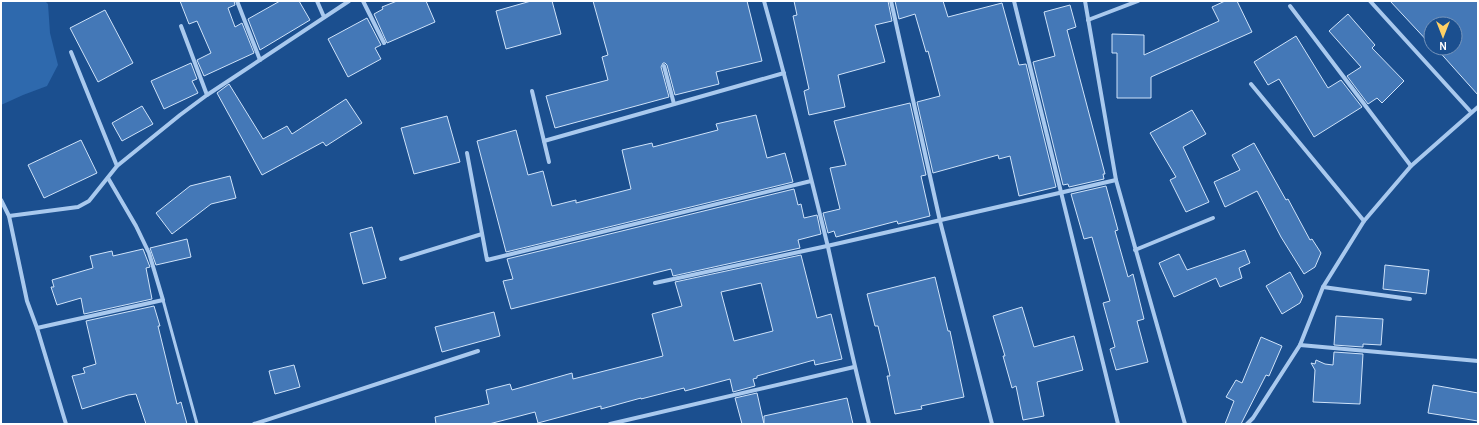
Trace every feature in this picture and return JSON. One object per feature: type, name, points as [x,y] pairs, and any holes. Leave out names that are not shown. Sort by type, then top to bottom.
[{"type":"street","points":[[237,1],[260,60]]},
{"type":"street","points":[[317,1],[324,17]]},
{"type":"street","points":[[9,216],[78,207],[89,201],[117,166],[180,115],[207,95],[349,1]]},
{"type":"street","points":[[363,1],[384,43]]},
{"type":"street","points":[[764,1],[811,181],[854,367],[869,424]]},
{"type":"street","points":[[891,1],[940,221],[992,424]]},
{"type":"street","points":[[1014,1],[1118,424]]},
{"type":"street","points":[[1085,1],[1116,180],[1185,424]]},
{"type":"street","points":[[1088,20],[1138,1]]},
{"type":"street","points":[[1370,1],[1471,112]]},
{"type":"street","points":[[1290,6],[1411,166]]},
{"type":"street","points":[[181,26],[207,95]]},
{"type":"street","points":[[71,52],[117,166]]},
{"type":"street","points":[[664,66],[674,104]]},
{"type":"street","points":[[544,141],[784,73]]},
{"type":"street","points":[[1251,84],[1364,221]]},
{"type":"street","points":[[532,92],[549,162]]},
{"type":"street","points":[[1247,424],[1253,418],[1300,346],[1323,287],[1364,221],[1411,166],[1478,107]]},
{"type":"street","points":[[467,153],[487,260],[811,181]]},
{"type":"street","points":[[37,328],[163,300],[149,253],[136,226],[108,178]]},
{"type":"street","points":[[655,283],[940,221],[1116,180]]},
{"type":"street","points":[[1,200],[9,216],[28,301],[66,424]]},
{"type":"street","points":[[1135,250],[1213,218]]},
{"type":"street","points":[[401,259],[482,234]]},
{"type":"street","points":[[1323,287],[1410,299]]},
{"type":"street","points":[[1300,346],[1478,361]]},
{"type":"street","points":[[254,424],[478,351]]},
{"type":"street","points":[[610,424],[854,367]]},
{"type":"lane","points":[[163,300],[197,424]]},
{"type":"shaded area","points":[[1,1],[45,1],[48,4],[50,33],[58,65],[47,86],[1,105]]},
{"type":"building","points":[[180,1],[234,1],[235,5],[228,8],[235,27],[242,23],[254,53],[204,76],[197,60],[211,53],[197,21],[189,24]]},
{"type":"building","points":[[280,1],[299,1],[310,20],[260,50],[248,19]]},
{"type":"building","points":[[397,1],[426,1],[435,22],[387,43],[374,14],[383,9],[382,7]]},
{"type":"building","points":[[531,1],[552,1],[561,34],[506,49],[496,11]]},
{"type":"building","points":[[593,1],[747,1],[762,61],[716,72],[719,84],[675,95],[667,65],[663,63],[661,67],[669,97],[555,128],[546,96],[608,80],[602,57],[608,55]]},
{"type":"building","points":[[794,1],[888,1],[892,21],[875,25],[885,62],[838,75],[845,107],[809,115],[804,91],[809,89],[793,16],[797,15]]},
{"type":"building","points":[[895,1],[943,1],[948,17],[1002,3],[1019,65],[1026,64],[1056,187],[1019,196],[1010,156],[999,159],[998,155],[933,173],[917,102],[940,96],[928,51],[926,52],[915,14],[899,19]]},
{"type":"building","points":[[1225,1],[1237,1],[1252,32],[1151,77],[1151,98],[1117,98],[1117,53],[1112,53],[1112,34],[1144,35],[1144,55],[1219,21],[1212,7]]},
{"type":"building","points":[[1390,1],[1478,1],[1478,95],[1443,56],[1463,56],[1463,16],[1423,16],[1423,36]]},
{"type":"building","points":[[1070,5],[1076,27],[1067,30],[1105,174],[1103,174],[1104,179],[1069,187],[1068,184],[1063,185],[1033,62],[1055,56],[1044,12]]},
{"type":"building","points":[[105,10],[133,63],[98,82],[70,28]]},
{"type":"building","points":[[1348,14],[1375,45],[1372,48],[1404,81],[1382,103],[1377,98],[1368,104],[1347,76],[1361,67],[1329,31]]},
{"type":"building","points":[[367,18],[381,45],[375,48],[381,59],[348,77],[328,39]]},
{"type":"building","points":[[1296,36],[1328,88],[1341,80],[1362,107],[1314,137],[1279,79],[1268,85],[1254,62]]},
{"type":"building","points":[[191,63],[197,79],[192,81],[198,93],[164,109],[151,81]]},
{"type":"building","points":[[229,84],[263,139],[287,126],[292,134],[346,99],[362,123],[326,146],[323,142],[262,175],[217,93]]},
{"type":"building","points":[[910,103],[926,175],[921,176],[930,216],[898,224],[897,221],[836,237],[834,231],[828,233],[823,213],[840,209],[830,168],[846,165],[834,121]]},
{"type":"building","points":[[142,106],[153,124],[122,141],[112,123]]},
{"type":"building","points":[[1192,110],[1206,134],[1183,147],[1209,202],[1186,212],[1170,180],[1176,177],[1150,133]]},
{"type":"building","points":[[756,115],[767,158],[785,153],[793,182],[506,252],[477,141],[516,130],[528,175],[543,171],[552,206],[576,200],[576,203],[631,189],[622,150],[652,143],[653,147],[718,130],[716,124]]},
{"type":"building","points":[[447,116],[460,162],[414,174],[401,128]]},
{"type":"building","points":[[81,140],[97,173],[44,198],[28,165]]},
{"type":"building","points":[[1254,143],[1286,200],[1288,199],[1310,240],[1312,239],[1321,253],[1315,267],[1304,274],[1281,237],[1257,191],[1225,207],[1214,182],[1240,170],[1232,155]]},
{"type":"building","points":[[230,176],[236,198],[211,204],[172,234],[156,213],[190,186]]},
{"type":"building","points":[[1106,186],[1118,230],[1115,231],[1128,277],[1133,274],[1144,319],[1137,321],[1148,362],[1116,370],[1110,349],[1115,347],[1103,303],[1110,301],[1092,237],[1084,239],[1071,194]]},
{"type":"building","points":[[794,189],[798,205],[801,204],[804,218],[817,215],[821,234],[798,240],[800,248],[673,276],[671,269],[511,309],[503,281],[513,279],[507,259]]},
{"type":"building","points":[[372,227],[386,278],[363,284],[350,233]]},
{"type":"building","points":[[187,239],[191,257],[156,265],[150,248]]},
{"type":"building","points":[[143,249],[150,267],[146,268],[152,299],[84,314],[81,298],[57,305],[51,287],[54,287],[52,280],[93,268],[90,256],[112,251],[113,256]]},
{"type":"building","points":[[1245,250],[1250,263],[1239,268],[1242,278],[1220,287],[1216,278],[1174,297],[1159,263],[1179,254],[1187,270]]},
{"type":"building","points":[[801,255],[817,318],[831,314],[842,359],[815,365],[814,360],[757,376],[757,378],[753,379],[755,386],[733,392],[730,379],[685,391],[684,388],[641,398],[601,409],[601,406],[538,423],[535,412],[489,424],[436,424],[435,417],[489,404],[486,390],[510,384],[512,390],[572,373],[573,379],[663,356],[652,314],[682,306],[675,282]],"holes":[[[761,283],[773,331],[734,341],[721,292]]]},
{"type":"building","points":[[1385,265],[1429,270],[1426,294],[1383,289]]},
{"type":"building","points":[[1290,272],[1303,296],[1300,303],[1282,314],[1266,286]]},
{"type":"building","points":[[935,277],[948,331],[950,331],[964,397],[921,406],[922,409],[895,414],[887,376],[890,376],[878,326],[875,326],[867,294]]},
{"type":"building","points":[[154,306],[160,326],[158,326],[177,404],[181,402],[187,424],[146,424],[136,394],[82,409],[72,376],[85,373],[83,368],[96,364],[86,321]]},
{"type":"building","points":[[1022,307],[1034,347],[1074,336],[1083,370],[1037,382],[1044,416],[1023,420],[1016,386],[1012,388],[1003,356],[1005,356],[993,316]]},
{"type":"building","points":[[494,312],[500,336],[442,352],[435,327]]},
{"type":"building","points":[[1336,316],[1383,319],[1381,345],[1363,344],[1363,347],[1334,345]]},
{"type":"building","points":[[1261,337],[1282,346],[1269,376],[1266,375],[1241,424],[1225,424],[1234,401],[1226,397],[1236,380],[1242,383]]},
{"type":"building","points":[[1334,352],[1363,354],[1360,404],[1313,402],[1315,370],[1311,363],[1315,364],[1316,360],[1325,364],[1333,365]]},
{"type":"building","points":[[294,365],[300,387],[275,394],[269,371]]},
{"type":"building","points":[[1433,385],[1478,393],[1478,421],[1428,413]]},
{"type":"building","points":[[757,393],[764,424],[742,424],[735,398]]},
{"type":"building","points":[[847,398],[853,424],[764,424],[764,416]]}]
